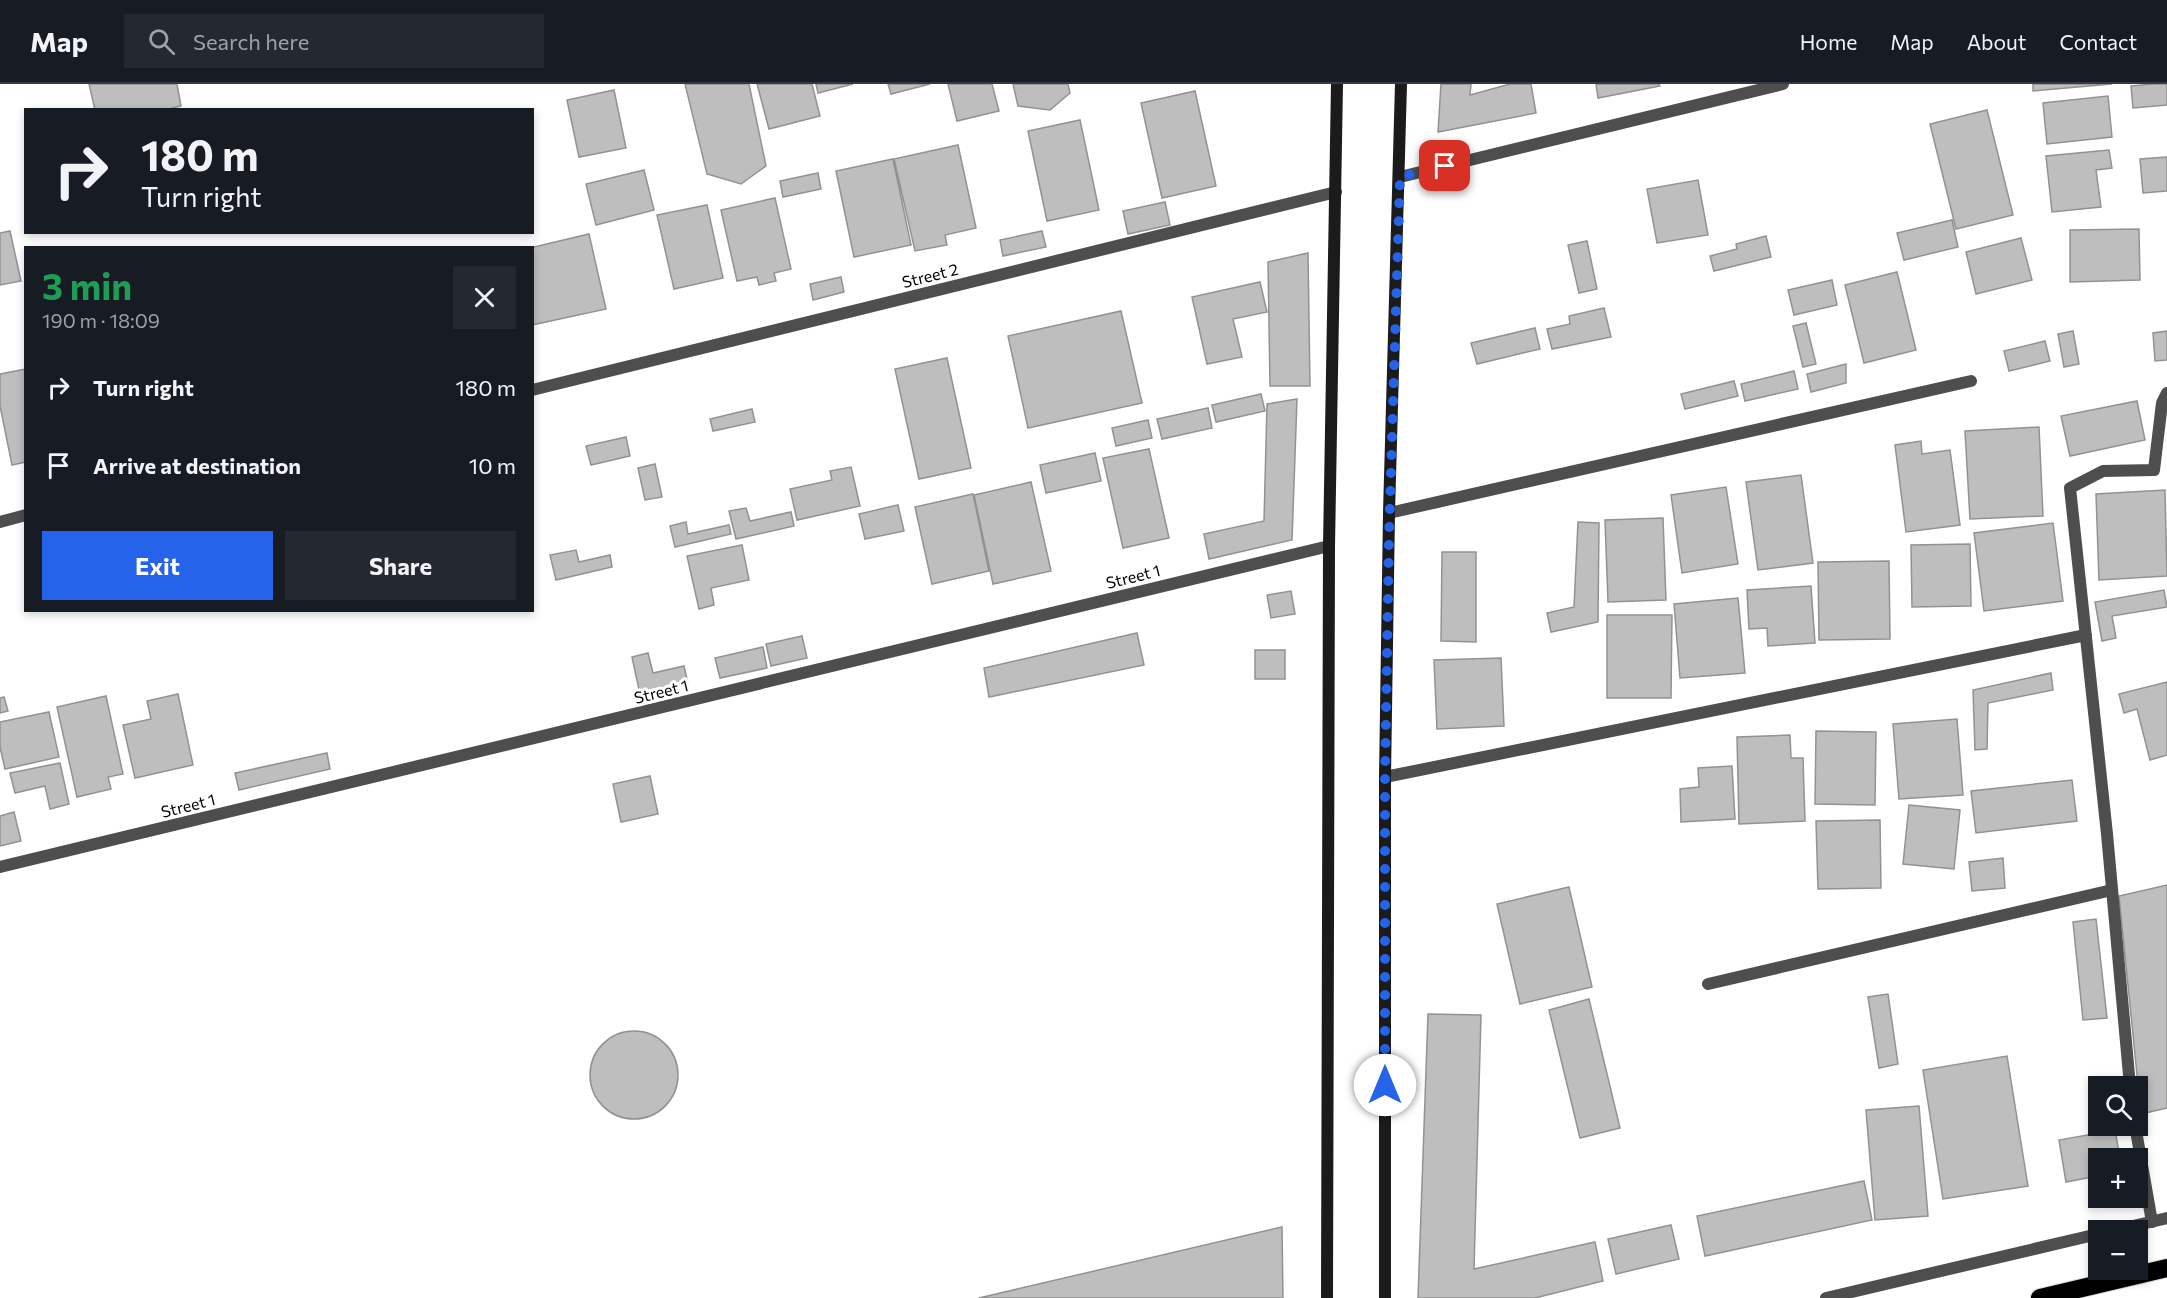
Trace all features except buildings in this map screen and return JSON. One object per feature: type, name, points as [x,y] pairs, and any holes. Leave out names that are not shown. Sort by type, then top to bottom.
[{"type":"highway","points":[[2040,1298],[2167,1268]]},
{"type":"street","points":[[1326,1298],[1329,546],[1337,84]]},
{"type":"street","points":[[1384,1298],[1385,777],[1389,513],[1401,84]]},
{"type":"street","points":[[1400,177],[1783,84]]},
{"type":"street","name":"Street 2","points":[[534,390],[1336,192]]},
{"type":"street","points":[[1389,513],[1971,381]]},
{"type":"street","points":[[2129,1076],[2070,488],[2103,471],[2154,470],[2163,403],[2167,393]]},
{"type":"street","points":[[0,522],[24,516]]},
{"type":"street","name":"Street 1","points":[[0,867],[1329,546]]},
{"type":"street","points":[[1385,777],[2086,635]]},
{"type":"street","points":[[1708,984],[2112,890]]},
{"type":"street","points":[[2137,1136],[2152,1222]]},
{"type":"street","points":[[2148,1223],[2167,1218]]},
{"type":"street","points":[[1826,1298],[2088,1236]]},
{"type":"route","points":[[1385,1085],[1385,777],[1389,537],[1400,177],[1445,166]]}]
